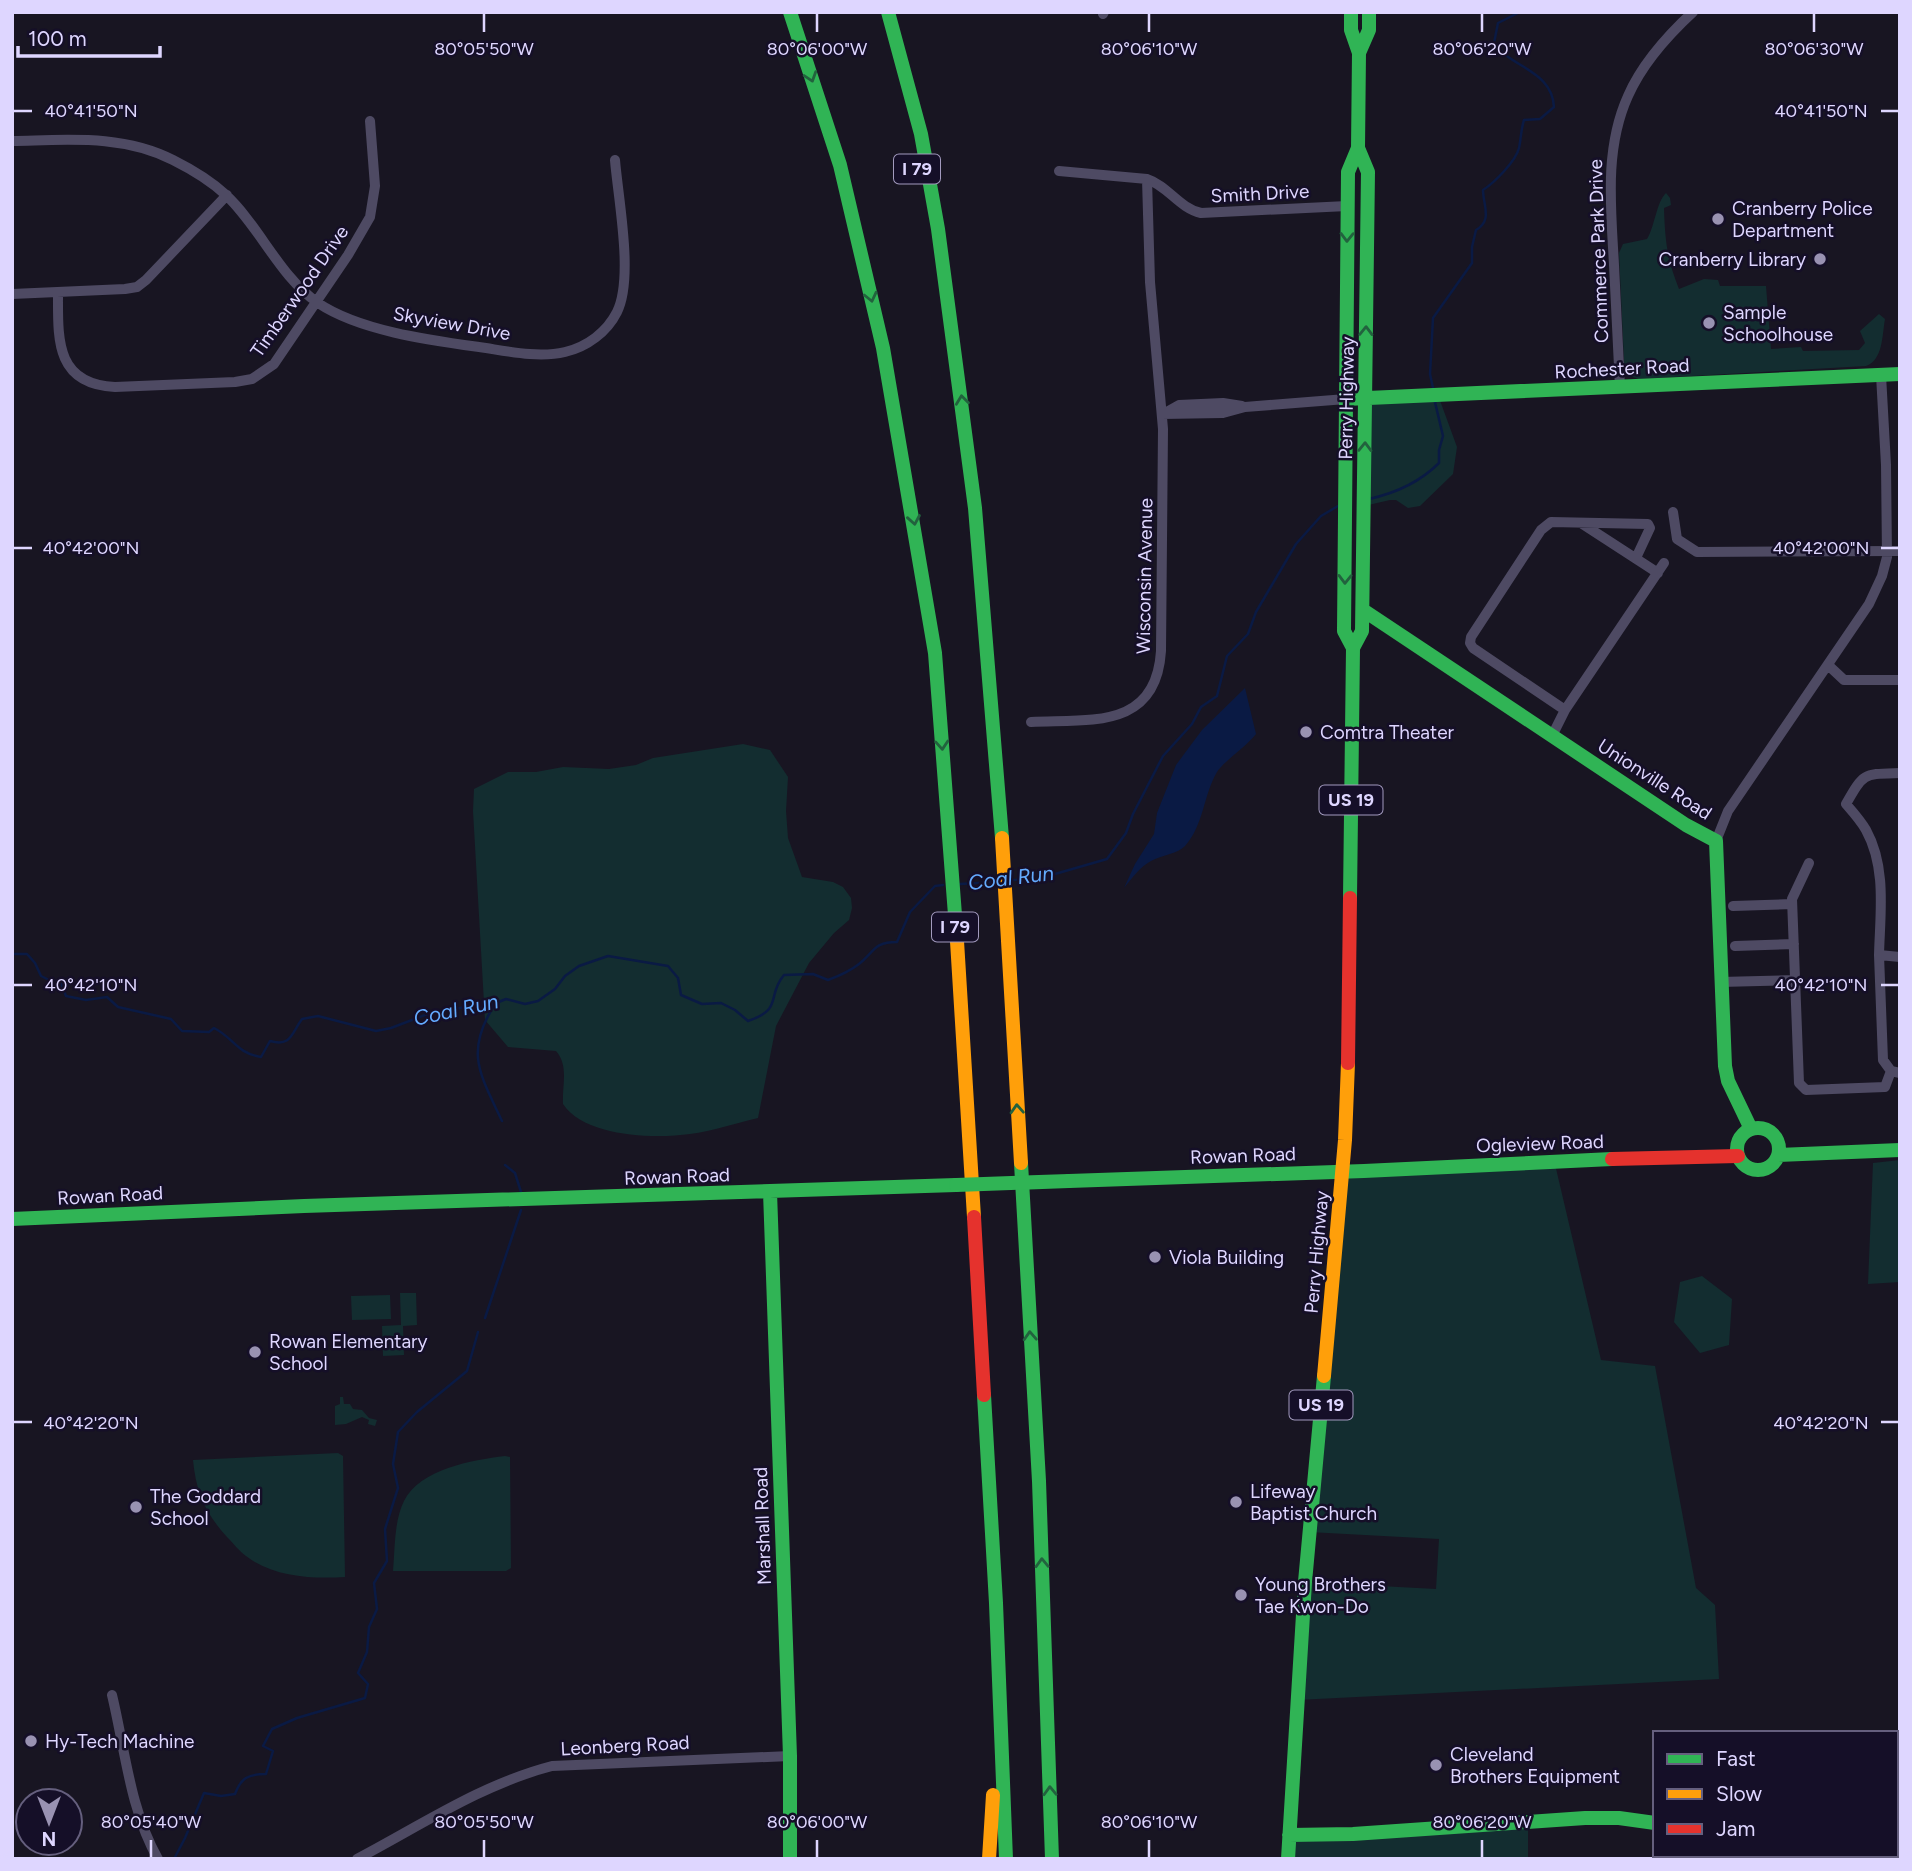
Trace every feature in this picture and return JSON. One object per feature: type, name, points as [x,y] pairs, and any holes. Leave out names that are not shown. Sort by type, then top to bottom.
[{"type":"main road","name":"I 79","points":[[790,12],[840,165],[883,348],[935,653],[964,1038],[999,1661],[1006,1859]]},
{"type":"main road","name":"I 79","points":[[875,12],[899,97],[953,328],[975,508],[1003,853],[1039,1481],[1052,1859]]},
{"type":"main road","points":[[888,12],[921,134],[953,328]]},
{"type":"main road","name":"Perry Highway","points":[[1351,12],[1351,30],[1359,53],[1358,148],[1348,172],[1347,206],[1344,631],[1353,648]]},
{"type":"main road","name":"Perry Highway","points":[[1359,53],[1369,30],[1369,12]]},
{"type":"main road","name":"Perry Highway","points":[[1288,1859],[1309,1532],[1342,1171],[1349,1034],[1353,648],[1362,631],[1363,610],[1368,172],[1358,148]]},
{"type":"main road","name":"Rochester Road","points":[[1346,399],[1900,374]]},
{"type":"main road","name":"Unionville Road","points":[[1363,610],[1686,825],[1716,841],[1720,982],[1728,1081],[1751,1129]]},
{"type":"main road","points":[[1751,1129],[1765,1129],[1771,1132],[1778,1144],[1778,1155],[1773,1163],[1761,1170],[1748,1167],[1738,1156],[1740,1137],[1751,1129]]},
{"type":"main road","points":[[1778,1155],[1900,1150]]},
{"type":"main road","name":"Ogleview Road","points":[[1342,1171],[1554,1160],[1738,1156]]},
{"type":"main road","name":"Rowan Road","points":[[12,1219],[1342,1171]]},
{"type":"main road","name":"Marshall Road","points":[[770,1192],[790,1756],[790,1859]]},
{"type":"main road","points":[[989,1859],[999,1661]]},
{"type":"main road","points":[[1289,1835],[1353,1834],[1585,1818],[1619,1818],[1653,1823]]},
{"type":"street","name":"Commerce Park Drive","points":[[1620,387],[1611,190],[1615,140],[1628,96],[1642,70],[1676,27],[1693,12]]},
{"type":"street","name":"Timberwood Drive","points":[[58,293],[58,343],[68,364],[88,382],[101,387],[115,387],[252,379],[274,363],[317,302],[370,217],[375,186],[370,121]]},
{"type":"street","name":"Skyview Drive","points":[[12,141],[100,139],[128,144],[171,159],[227,195],[297,284],[317,302],[361,322],[424,340],[545,355],[566,352],[589,342],[607,328],[618,311],[623,296],[624,256],[615,160]]},
{"type":"street","name":"Smith Drive","points":[[1059,172],[1147,179],[1160,185],[1187,208],[1201,213],[1347,206]]},
{"type":"street","name":"Wisconsin Avenue","points":[[1031,722],[1101,718],[1119,714],[1142,702],[1155,685],[1161,651],[1162,414],[1150,282],[1147,179]]},
{"type":"street","points":[[12,294],[137,287],[146,281],[227,195]]},
{"type":"street","points":[[1716,841],[1728,811],[1869,604],[1882,576],[1887,551],[1881,375]]},
{"type":"street","points":[[1162,414],[1179,405],[1223,403],[1245,407],[1346,399]]},
{"type":"street","points":[[1673,512],[1677,540],[1697,552],[1900,551]]},
{"type":"street","points":[[1565,710],[1473,648],[1471,637],[1545,526],[1551,522],[1648,524],[1648,535],[1636,558]]},
{"type":"street","points":[[1580,522],[1658,573]]},
{"type":"street","points":[[1553,734],[1565,710],[1664,563]]},
{"type":"street","points":[[1828,664],[1844,680],[1900,680]]},
{"type":"street","points":[[1809,863],[1792,900],[1799,1083],[1806,1090],[1885,1087],[1895,1072],[1883,1060],[1879,954],[1881,885],[1876,855],[1866,829],[1846,804],[1858,783],[1869,774],[1900,773]]},
{"type":"street","points":[[1733,906],[1792,904]]},
{"type":"street","points":[[1735,946],[1794,944]]},
{"type":"street","points":[[1879,954],[1900,957]]},
{"type":"street","points":[[1720,982],[1795,980]]},
{"type":"street","points":[[113,1695],[137,1809],[158,1859]]},
{"type":"street","name":"Leonberg Road","points":[[357,1859],[472,1797],[518,1776],[552,1766],[790,1756]]},
{"type":"green space","points":[[1666,193],[1671,205],[1664,208],[1666,240],[1679,289],[1704,279],[1718,280],[1720,286],[1766,286],[1771,349],[1801,347],[1803,351],[1859,350],[1865,343],[1860,331],[1879,314],[1885,319],[1881,347],[1876,359],[1866,366],[1639,379],[1620,373],[1624,360],[1619,253],[1623,244],[1647,239]]},
{"type":"green space","points":[[1438,395],[1457,447],[1453,474],[1420,506],[1408,508],[1396,500],[1390,500],[1364,506],[1365,399]]},
{"type":"green space","points":[[743,744],[770,750],[788,777],[788,838],[802,877],[833,882],[843,887],[851,898],[849,920],[834,933],[809,963],[776,1026],[758,1118],[699,1133],[675,1136],[621,1133],[587,1123],[573,1115],[563,1104],[564,1069],[556,1051],[508,1047],[485,1020],[474,789],[508,772],[536,772],[563,767],[609,769],[636,765],[653,758]]},
{"type":"green space","points":[[1554,1160],[1601,1360],[1655,1366],[1696,1588],[1715,1605],[1719,1679],[1297,1700],[1305,1582],[1436,1589],[1439,1539],[1309,1532],[1342,1171]]},
{"type":"green space","points":[[1900,1160],[1900,1282],[1868,1284],[1873,1163]]},
{"type":"green space","points":[[1702,1276],[1732,1299],[1729,1345],[1700,1353],[1674,1322],[1680,1282]]},
{"type":"green space","points":[[400,1293],[416,1293],[417,1325],[403,1326],[404,1355],[383,1356],[382,1326],[401,1325]]},
{"type":"green space","points":[[390,1295],[391,1319],[352,1320],[351,1296]]},
{"type":"green space","points":[[340,1397],[343,1397],[344,1404],[350,1404],[353,1409],[362,1410],[369,1418],[377,1420],[375,1426],[368,1424],[369,1420],[362,1417],[346,1424],[335,1425],[335,1406],[340,1404]]},
{"type":"green space","points":[[338,1453],[343,1456],[345,1577],[293,1575],[268,1568],[246,1556],[207,1511],[196,1482],[193,1460]]},
{"type":"green space","points":[[510,1457],[511,1568],[506,1571],[393,1571],[398,1517],[412,1490],[422,1481],[448,1468]]},
{"type":"green space","points":[[1528,1822],[1528,1859],[1288,1859],[1289,1835]]},
{"type":"water","points":[[1245,688],[1256,734],[1217,772],[1200,820],[1185,846],[1147,863],[1124,888],[1154,834],[1157,813],[1176,765],[1202,730]]},
{"type":"waterway","name":"Coal Run","points":[[1433,388],[1430,374],[1433,318],[1472,263],[1476,230],[1486,217],[1483,190],[1514,159],[1519,148],[1524,120],[1540,119],[1554,107],[1552,95],[1539,77],[1510,58],[1494,43],[1498,23],[1520,12]]},
{"type":"waterway","name":"Coal Run","points":[[1369,499],[1407,486],[1439,463],[1443,436],[1434,398]]},
{"type":"waterway","name":"Coal Run","points":[[1013,880],[1041,878],[1107,859],[1126,833],[1163,756],[1192,724],[1201,707],[1217,696],[1227,656],[1248,634],[1256,612],[1296,544],[1321,516],[1338,506]]},
{"type":"waterway","name":"Coal Run","points":[[960,884],[995,882]]},
{"type":"waterway","name":"Coal Run","points":[[12,954],[27,954],[41,976],[51,981],[60,981],[66,996],[86,1000],[107,997],[118,1007],[171,1019],[182,1031],[209,1032],[214,1028],[240,1049],[261,1057],[270,1041],[286,1041],[302,1019],[318,1016],[376,1031],[425,1015],[470,1006],[484,1008],[506,999],[525,1004],[538,1001],[579,966],[608,956],[668,966],[678,978],[681,995],[702,1004],[721,1003],[748,1021],[770,1007],[784,975],[813,974],[828,980],[856,967],[875,948],[889,942],[897,942],[910,912],[935,886],[943,885]]},
{"type":"waterway","points":[[495,1004],[485,1021],[478,1050],[482,1076],[502,1121]]},
{"type":"waterway","points":[[505,1165],[515,1173],[521,1192]]},
{"type":"waterway","points":[[485,1318],[521,1210]]},
{"type":"waterway","points":[[174,1859],[204,1793],[221,1796],[235,1794],[246,1778],[266,1774],[273,1751],[263,1746],[272,1729],[297,1718],[365,1698],[368,1684],[358,1673],[367,1652],[369,1627],[377,1609],[374,1583],[387,1561],[385,1529],[398,1488],[393,1464],[398,1432],[417,1412],[467,1371],[478,1332]]},
{"type":"traffic: fast","points":[[790,12],[840,165],[883,348],[935,653],[957,941]]},
{"type":"traffic: fast","points":[[888,12],[921,134],[938,229],[975,508],[1002,838]]},
{"type":"traffic: fast","points":[[1351,12],[1351,30],[1359,53],[1358,148],[1348,172],[1344,631],[1353,648]]},
{"type":"traffic: fast","points":[[1359,53],[1369,30],[1369,12]]},
{"type":"traffic: fast","points":[[1350,898],[1353,648],[1362,631],[1368,172],[1358,148]]},
{"type":"traffic: fast","points":[[1346,399],[1900,374]]},
{"type":"traffic: fast","points":[[1363,610],[1686,825],[1716,841],[1725,1066],[1728,1081],[1751,1129]]},
{"type":"traffic: fast","points":[[1758,1128],[1773,1134],[1779,1149],[1773,1164],[1758,1170],[1743,1164],[1737,1149],[1743,1134],[1758,1128]]},
{"type":"traffic: fast","points":[[1778,1155],[1900,1150]]},
{"type":"traffic: fast","points":[[1069,1181],[1612,1159]]},
{"type":"traffic: fast","points":[[1021,1163],[1039,1481],[1052,1859]]},
{"type":"traffic: fast","points":[[956,1185],[1069,1181]]},
{"type":"traffic: fast","points":[[12,1219],[304,1206],[956,1185]]},
{"type":"traffic: fast","points":[[770,1192],[790,1756],[790,1859]]},
{"type":"traffic: fast","points":[[1288,1859],[1305,1582],[1324,1376]]},
{"type":"traffic: fast","points":[[984,1395],[996,1603],[1006,1859]]},
{"type":"traffic: fast","points":[[1289,1835],[1353,1834],[1585,1818],[1619,1818],[1653,1823]]},
{"type":"traffic: fast","points":[[1744,1857],[1748,1859]]},
{"type":"traffic: slow","points":[[1002,838],[1021,1163]]},
{"type":"traffic: slow","points":[[957,941],[974,1217]]},
{"type":"traffic: slow","points":[[1324,1376],[1345,1140],[1348,1063]]},
{"type":"traffic: slow","points":[[989,1859],[993,1795]]},
{"type":"traffic: jam","points":[[1348,1063],[1350,898]]},
{"type":"traffic: jam","points":[[1612,1159],[1738,1156]]},
{"type":"traffic: jam","points":[[974,1217],[984,1395]]},
{"type":"place","name":"Cranberry Police Department","points":[[1718,219]]},
{"type":"place","name":"Cranberry Library","points":[[1820,259]]},
{"type":"place","name":"Sample Schoolhouse","points":[[1709,323]]},
{"type":"place","name":"Comtra Theater","points":[[1306,732]]},
{"type":"place","name":"Viola Building","points":[[1155,1257]]},
{"type":"place","name":"Rowan Elementary School","points":[[255,1352]]},
{"type":"place","name":"Lifeway Baptist Church","points":[[1236,1502]]},
{"type":"place","name":"The Goddard School","points":[[136,1507]]},
{"type":"place","name":"Young Brothers Tae Kwon-Do","points":[[1241,1595]]},
{"type":"place","name":"Hy-Tech Machine","points":[[31,1741]]},
{"type":"place","name":"Cleveland Brothers Equipment","points":[[1436,1765]]}]
